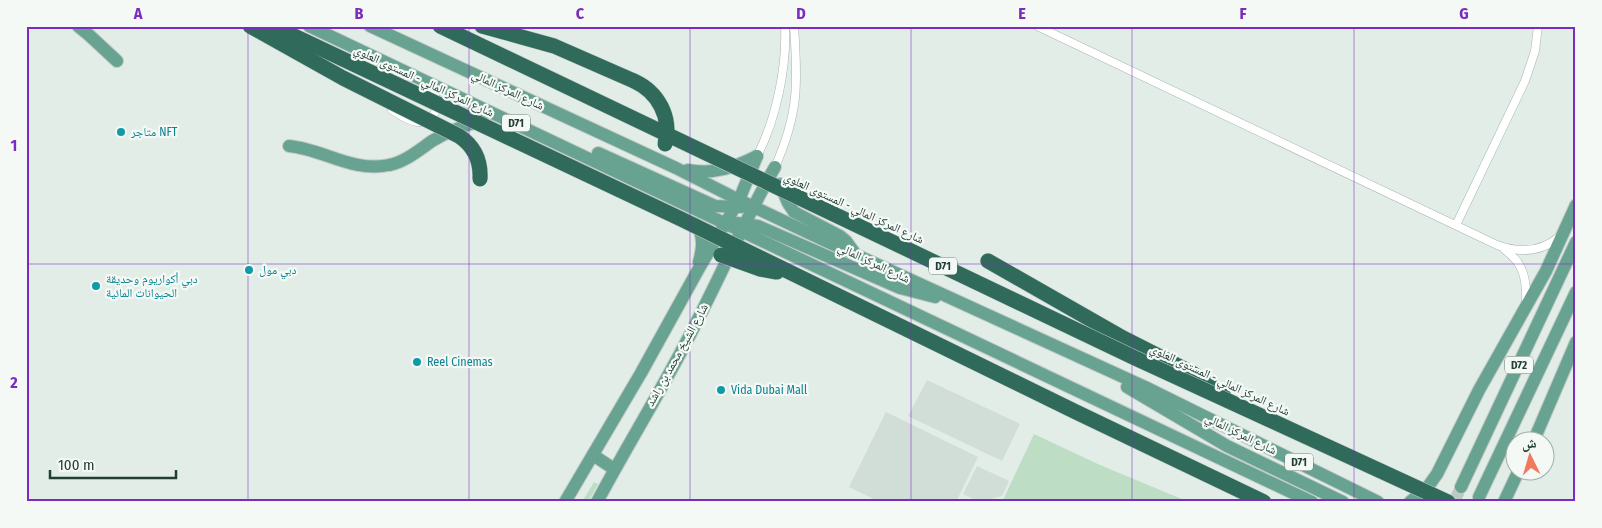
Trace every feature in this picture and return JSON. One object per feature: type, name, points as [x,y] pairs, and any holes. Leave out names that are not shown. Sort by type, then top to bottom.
[{"type":"highway","points":[[250,26],[313,62],[459,136],[475,152],[479,164],[480,179]]},
{"type":"highway","name":"شارع المركز المالي - المستوى العلوي","points":[[273,26],[791,272],[1067,408],[1264,502]]},
{"type":"highway","name":"شارع المركز المالي - المستوى العلوي","points":[[440,26],[1135,358],[1448,502]]},
{"type":"highway","points":[[482,26],[554,46],[640,84],[652,93],[663,110],[667,131],[665,145]]},
{"type":"highway","points":[[721,255],[768,270],[791,272]]},
{"type":"highway","points":[[988,261],[1123,338],[1192,374],[1234,403]]},
{"type":"main road","points":[[78,26],[117,61]]},
{"type":"main road","name":"D71","points":[[309,26],[726,224]]},
{"type":"main road","name":"شارع المركز المالي","points":[[370,26],[720,189],[737,204],[753,206],[1203,415],[1378,502]]},
{"type":"main road","points":[[288,146],[305,147],[357,166],[388,166],[397,163],[439,137],[465,126],[482,121],[510,120]]},
{"type":"main road","points":[[530,130],[555,134],[715,206],[737,204]]},
{"type":"main road","points":[[676,168],[694,172],[713,172],[730,168],[757,156]]},
{"type":"main road","name":"شارع الشيخ محمد بن راشد","points":[[566,502],[726,224],[737,204],[757,156]]},
{"type":"main road","points":[[775,166],[780,185],[794,212],[840,236],[856,254]]},
{"type":"main road","name":"شارع الشيخ محمد بن راشد","points":[[597,502],[685,344],[753,206],[775,166]]},
{"type":"main road","points":[[715,206],[721,202],[720,189]]},
{"type":"main road","points":[[667,196],[700,230],[702,244],[698,270]]},
{"type":"main road","points":[[1410,502],[1426,488],[1437,474],[1479,390],[1546,271],[1576,205]]},
{"type":"main road","points":[[726,224],[743,227],[900,288],[935,297],[952,299]]},
{"type":"main road","name":"D71","points":[[756,232],[790,255],[1312,502]]},
{"type":"main road","name":"D72","points":[[1461,487],[1576,242]]},
{"type":"main road","points":[[719,276],[741,256],[749,253],[790,255]]},
{"type":"main road","name":"D72","points":[[1479,497],[1576,292]]},
{"type":"main road","points":[[1538,430],[1576,342]]},
{"type":"main road","points":[[1071,354],[1227,446],[1343,502]]},
{"type":"main road","points":[[594,455],[614,469]]},
{"type":"main road","points":[[1504,502],[1514,480]]},
{"type":"street","points":[[242,26],[405,118],[419,122],[426,121],[436,111],[436,97],[432,91],[405,72]]},
{"type":"street","points":[[757,156],[770,127],[776,102],[784,55],[785,26]]},
{"type":"street","points":[[775,166],[789,134],[795,105],[797,79],[794,26]]},
{"type":"street","points":[[1037,26],[1497,245],[1510,250],[1532,250],[1552,243],[1564,233]]},
{"type":"street","points":[[1456,226],[1525,81],[1535,51],[1538,26]]},
{"type":"street","points":[[1497,245],[1517,260],[1523,270],[1526,280],[1526,308]]},
{"type":"shaded area","points":[[927,380],[1020,424],[1002,461],[908,416]]},
{"type":"shaded area","points":[[886,412],[978,457],[956,502],[880,502],[849,487]]},
{"type":"shaded area","points":[[977,466],[1009,481],[1002,496],[980,502],[963,494]]},
{"type":"green space","points":[[1034,434],[1100,465],[1189,502],[1002,502]]},
{"type":"green space","points":[[594,482],[598,484],[588,502],[582,502]]},
{"type":"tunnel","points":[[1454,502],[1461,487]]},
{"type":"place","name":"متاجر NFT","points":[[121,132]]},
{"type":"place","name":"دبي مول","points":[[249,270]]},
{"type":"place","name":"دبي أكواريوم وحديقة الحيوانات المائية","points":[[96,286]]},
{"type":"place","name":"Reel Cinemas","points":[[417,362]]},
{"type":"place","name":"Vida Dubai Mall","points":[[721,390]]}]
